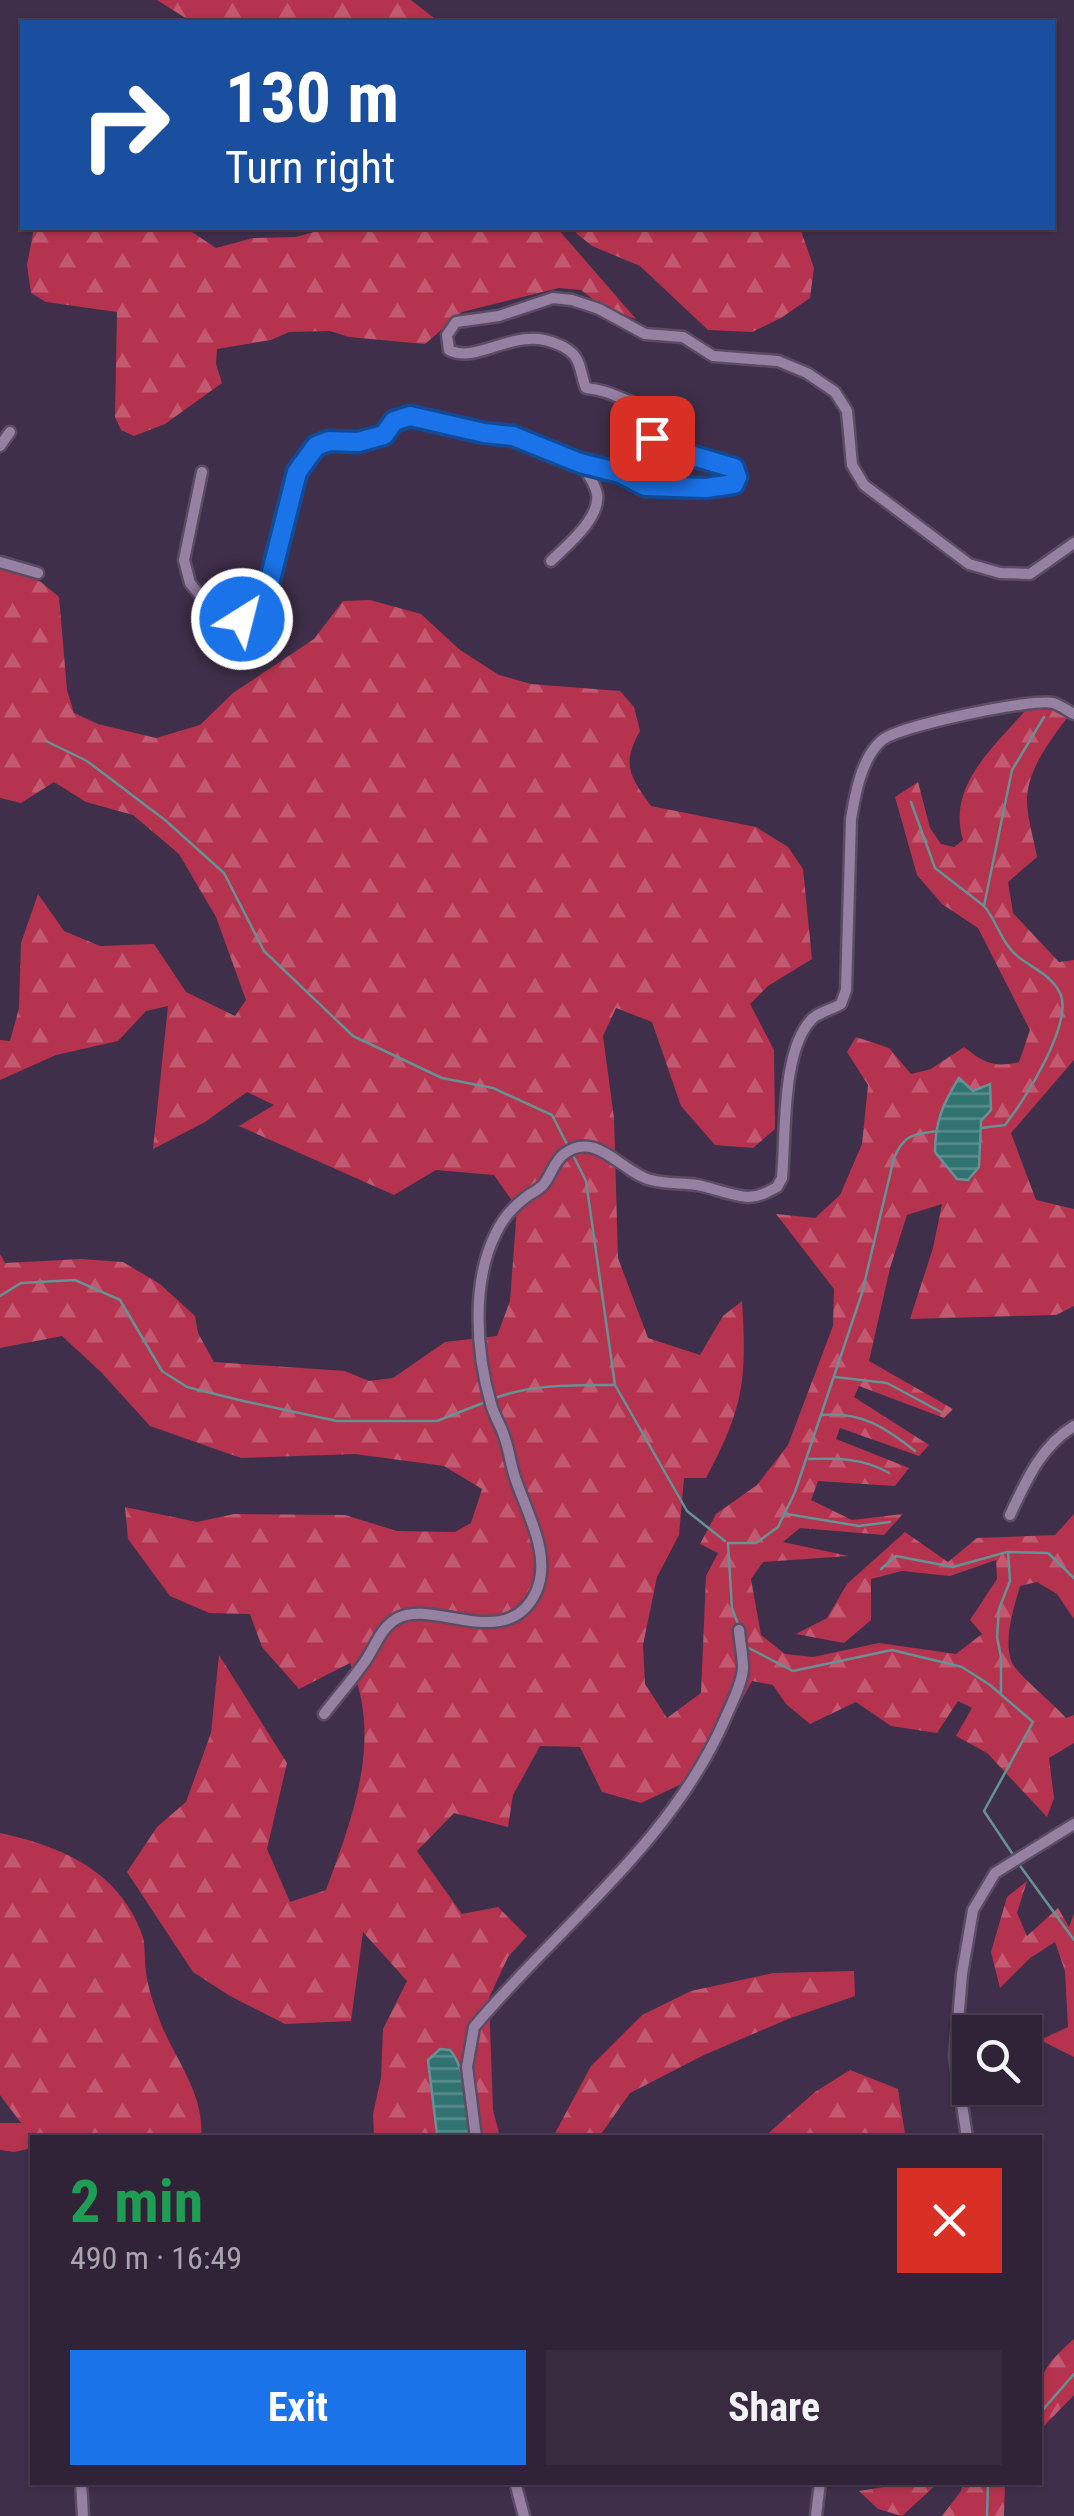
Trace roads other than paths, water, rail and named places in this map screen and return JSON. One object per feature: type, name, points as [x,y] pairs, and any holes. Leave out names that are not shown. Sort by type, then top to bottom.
[{"type":"street","points":[[202,472],[184,560],[190,583],[212,610],[225,618],[242,619],[256,612],[268,588],[297,472],[316,446],[384,435],[394,421],[410,416],[513,436],[582,464],[620,473],[645,486],[706,488],[734,484],[734,468],[683,453],[662,452],[655,446],[643,406],[628,402],[617,393],[586,388],[577,358],[563,346],[530,336],[456,354],[449,350],[447,335],[456,322],[499,316],[554,298],[599,309],[645,334],[682,338],[713,356],[778,361],[807,373],[834,392],[847,411],[852,465],[864,485],[968,564],[1000,573],[1030,574],[1074,542]]},
{"type":"street","points":[[0,446],[10,432]]},
{"type":"street","points":[[551,561],[596,506],[597,495],[582,464]]},
{"type":"street","points":[[0,562],[38,573]]},
{"type":"street","points":[[324,1714],[381,1634],[402,1616],[420,1614],[467,1623],[507,1618],[530,1603],[539,1587],[536,1532],[514,1478],[504,1433],[492,1410],[486,1385],[480,1302],[483,1273],[494,1236],[505,1218],[542,1186],[564,1153],[586,1146],[600,1149],[650,1180],[698,1185],[741,1196],[758,1196],[777,1187],[794,1054],[814,1016],[841,1004],[846,990],[851,819],[863,772],[881,740],[899,730],[945,719],[1051,702],[1074,714]]},
{"type":"street","points":[[1010,1515],[1042,1454],[1057,1436],[1074,1426]]},
{"type":"street","points":[[476,2135],[466,2067],[474,2026],[654,1834],[710,1748],[732,1701],[743,1669],[739,1630]]},
{"type":"street","points":[[967,2135],[955,2057],[966,1942],[982,1891],[1008,1862],[1074,1824]]},
{"type":"street","points":[[81,2485],[83,2516]]},
{"type":"street","points":[[516,2485],[524,2516]]},
{"type":"street","points":[[816,2516],[820,2485]]},
{"type":"waterway","points":[[981,1128],[1005,1125],[1035,1080],[1060,1022],[1062,1006],[1055,985],[1014,953],[984,906],[1012,770],[1044,717]]},
{"type":"waterway","points":[[46,741],[87,761],[165,820],[224,873],[264,951],[353,1036],[442,1078],[493,1088],[552,1115],[568,1146]]},
{"type":"waterway","points":[[911,802],[935,868],[984,906]]},
{"type":"waterway","points":[[738,1624],[732,1608],[728,1543],[756,1543],[778,1527],[795,1492],[862,1293],[894,1158],[911,1137],[938,1131]]},
{"type":"waterway","points":[[572,1153],[586,1181],[615,1385],[687,1511],[725,1541]]},
{"type":"waterway","points":[[0,1296],[21,1283],[75,1280],[120,1300],[162,1371],[187,1387],[243,1401],[337,1421],[437,1421],[488,1401]]},
{"type":"waterway","points":[[835,1377],[887,1383],[941,1412]]},
{"type":"waterway","points":[[495,1398],[539,1388],[615,1385]]},
{"type":"waterway","points":[[822,1415],[849,1416],[872,1423],[915,1451]]},
{"type":"waterway","points":[[809,1459],[850,1460],[889,1473]]},
{"type":"waterway","points":[[787,1514],[859,1526],[890,1522]]},
{"type":"waterway","points":[[881,1569],[896,1556],[953,1567],[1007,1552]]},
{"type":"waterway","points":[[1001,1692],[997,1637],[999,1609],[1010,1581],[1008,1552],[1048,1553],[1074,1578]]},
{"type":"waterway","points":[[745,1646],[793,1671],[892,1650],[962,1667],[990,1685],[1033,1722],[984,1811],[1014,1856]]},
{"type":"waterway","points":[[1018,1863],[1074,1940]]},
{"type":"waterway","points":[[1042,2411],[1074,2374]]},
{"type":"waterway","points":[[987,2516],[988,2485]]}]
